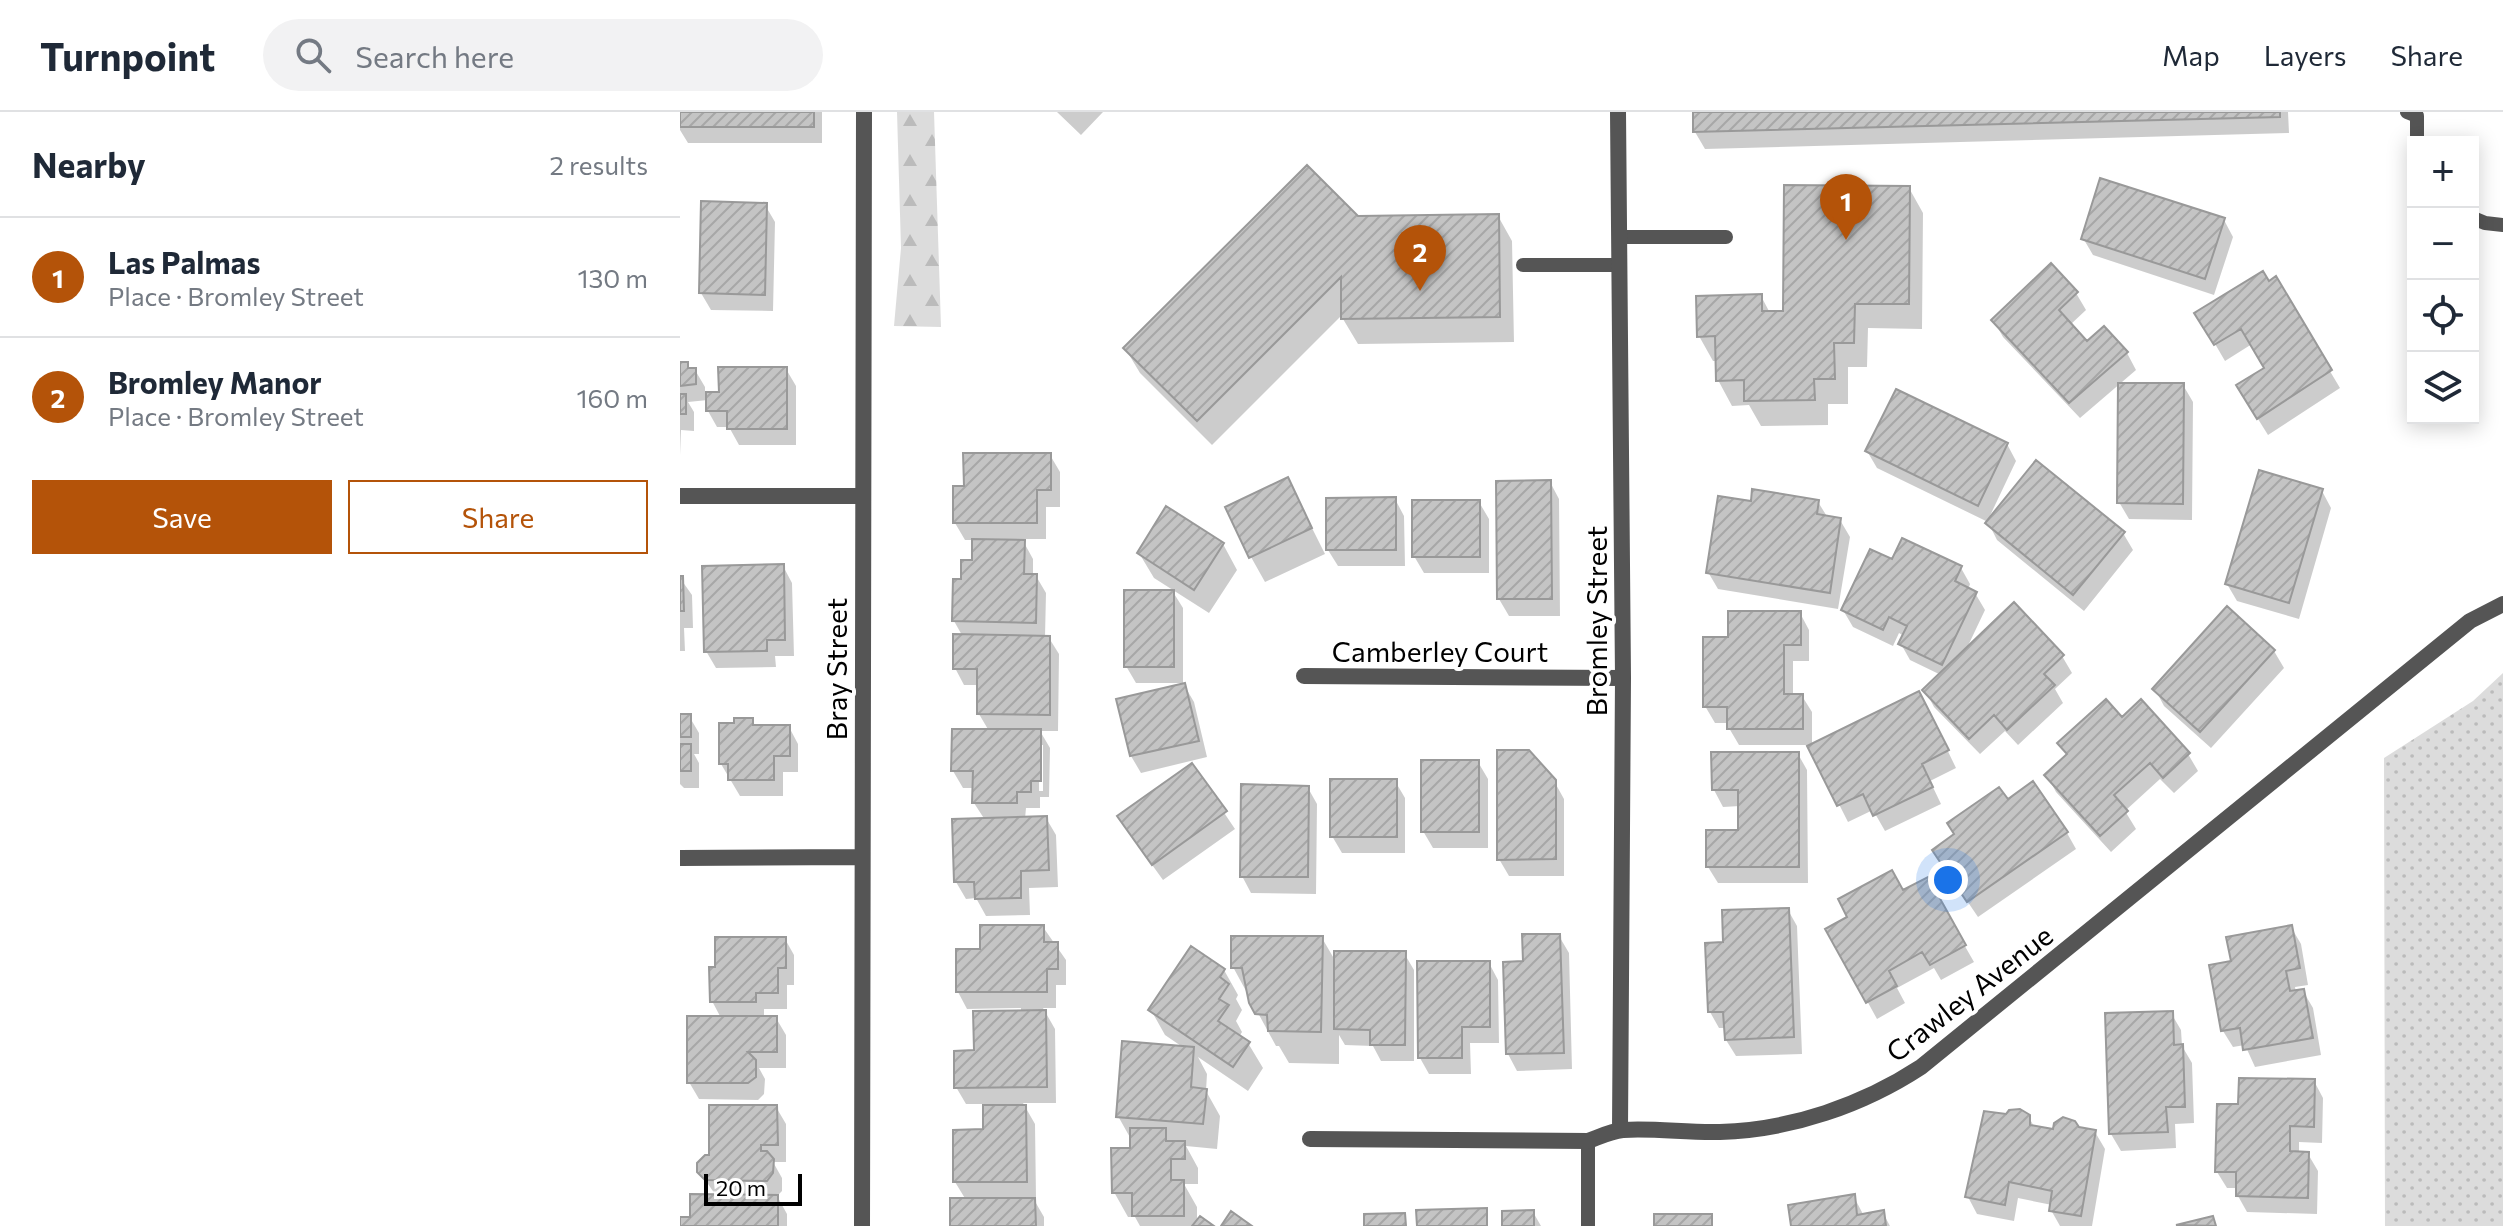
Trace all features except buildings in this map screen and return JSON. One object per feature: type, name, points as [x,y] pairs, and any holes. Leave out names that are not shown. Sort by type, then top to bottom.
[{"type":"street","name":"Bray Street","points":[[862,1226],[864,112]]},
{"type":"street","name":"Bromley Street","points":[[1618,112],[1623,678],[1620,1130]]},
{"type":"street","points":[[680,496],[863,496]]},
{"type":"street","name":"Crawley Avenue","points":[[1310,1139],[1588,1141],[1620,1130],[1722,1132],[1767,1127],[1822,1113],[1893,1085],[1921,1067],[2123,905],[2470,621],[2503,604]]},
{"type":"street","name":"Camberley Court","points":[[1304,676],[1623,678]]},
{"type":"street","points":[[680,858],[861,857]]},
{"type":"lane","points":[[2407,112],[2417,116],[2417,136]]},
{"type":"lane","points":[[2479,219],[2503,225]]},
{"type":"lane","points":[[1619,237],[1726,237]]},
{"type":"lane","points":[[1523,265],[1620,265]]},
{"type":"lane","points":[[1588,1141],[1588,1226]]},
{"type":"green space","points":[[897,112],[934,112],[941,327],[894,326],[901,248]]},
{"type":"green space","points":[[2503,673],[2503,1226],[2385,1226],[2384,758],[2473,701]]},
{"type":"place","name":"Las Palmas","points":[[1846,240]]},
{"type":"place","name":"Bromley Manor","points":[[1420,291]]}]
